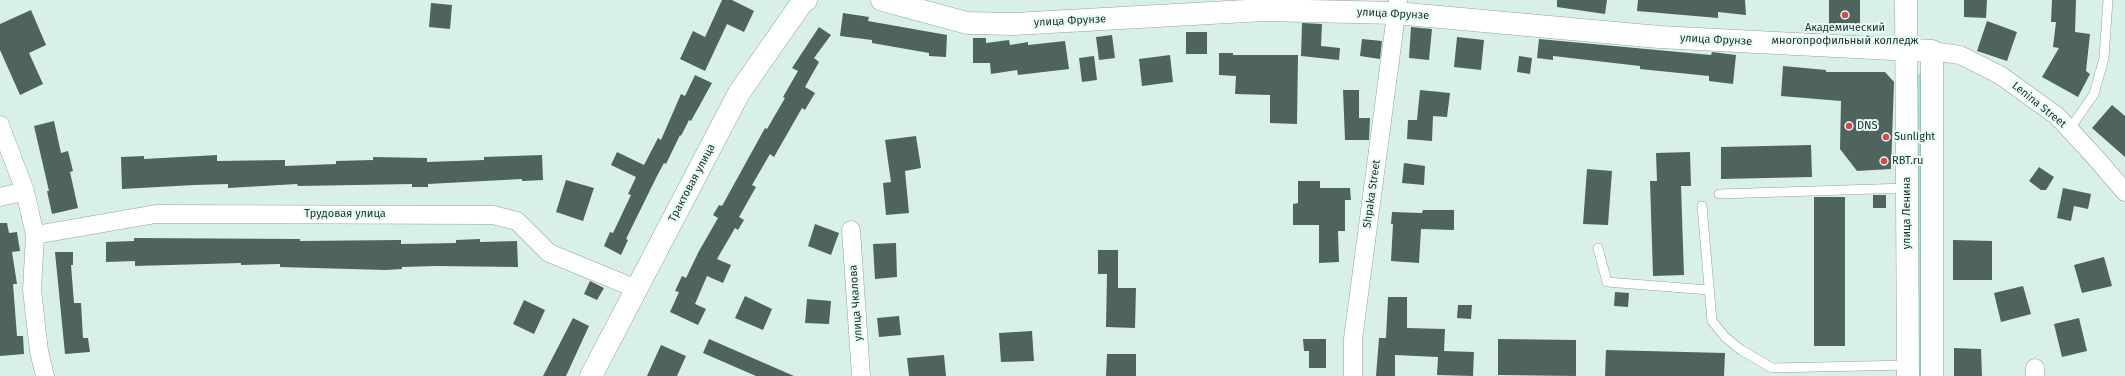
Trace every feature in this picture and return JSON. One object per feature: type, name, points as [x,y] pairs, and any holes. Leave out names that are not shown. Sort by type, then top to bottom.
[{"type":"street","name":"Трактовая улица","points":[[591,376],[739,94],[801,4],[806,0]]},
{"type":"street","name":"улица Фрунзе","points":[[882,0],[967,24],[1014,24],[1264,10],[1397,6],[1659,37],[1932,51]]},
{"type":"street","points":[[1906,0],[1906,49]]},
{"type":"street","name":"Shpaka Street","points":[[1353,376],[1353,339],[1397,6]]},
{"type":"street","name":"улица Ленина","points":[[1906,49],[1908,370]]},
{"type":"street","points":[[1932,51],[1932,376]]},
{"type":"street","name":"Lenina Street","points":[[1932,51],[1960,55],[2000,75],[2057,116],[2125,192]]},
{"type":"street","points":[[0,125],[25,191],[35,234],[32,290],[39,351],[45,376]]},
{"type":"street","points":[[0,197],[25,191]]},
{"type":"street","name":"Трудовая улица","points":[[35,234],[156,214],[493,215],[517,222],[549,252],[637,289]]},
{"type":"street","name":"улица Чкалова","points":[[851,230],[861,376]]},
{"type":"lane","points":[[2069,130],[2094,94],[2104,58],[2108,0]]},
{"type":"lane","points":[[1719,194],[1907,188]]},
{"type":"lane","points":[[1702,206],[1712,321],[1725,337],[1741,350],[1772,368],[1908,370]]},
{"type":"lane","points":[[1598,248],[1607,282],[1709,290]]},
{"type":"green space","points":[[1917,74],[1921,74],[1925,376],[1916,376]]},
{"type":"building","points":[[722,0],[732,0],[754,11],[744,32],[727,24],[705,71],[680,59],[693,31],[705,37]]},
{"type":"building","points":[[1557,0],[1607,0],[1605,14],[1557,7]]},
{"type":"building","points":[[1638,0],[1745,0],[1746,15],[1718,12],[1718,18],[1637,11]]},
{"type":"building","name":"Академический многопрофильный колледж","points":[[1829,0],[1860,0],[1860,29],[1829,29]]},
{"type":"building","points":[[1964,0],[1987,0],[1986,18],[1964,17]]},
{"type":"building","points":[[2052,0],[2076,0],[2075,32],[2090,34],[2086,71],[2090,74],[2078,97],[2042,77],[2059,48],[2053,47],[2056,22],[2051,22]]},
{"type":"building","points":[[431,3],[452,5],[450,29],[429,27]]},
{"type":"building","points":[[31,10],[46,45],[29,53],[43,84],[20,95],[0,50],[0,24]]},
{"type":"building","points":[[843,13],[869,17],[868,21],[947,35],[946,57],[929,56],[929,53],[872,43],[872,40],[840,36]]},
{"type":"building","points":[[1987,21],[2017,32],[2007,61],[1977,51]]},
{"type":"building","points":[[1302,23],[1322,24],[1321,46],[1340,48],[1339,60],[1301,56]]},
{"type":"building","points":[[819,27],[831,35],[814,58],[819,62],[805,87],[815,93],[805,110],[802,108],[774,157],[770,154],[752,185],[756,187],[739,217],[744,220],[738,230],[735,228],[717,259],[731,265],[723,283],[707,276],[695,304],[706,309],[698,325],[670,312],[679,292],[675,291],[682,276],[686,278],[699,251],[718,218],[713,215],[719,205],[722,206],[765,128],[767,129],[785,98],[783,97],[798,71],[792,68]]},
{"type":"building","points":[[1411,27],[1432,29],[1429,60],[1409,58]]},
{"type":"building","points":[[1186,32],[1207,32],[1207,54],[1186,54]]},
{"type":"building","points":[[1112,35],[1115,58],[1099,60],[1096,37]]},
{"type":"building","points":[[1457,37],[1484,40],[1481,70],[1454,67]]},
{"type":"building","points":[[973,38],[986,38],[986,43],[1009,40],[1010,45],[1028,42],[1028,45],[1065,41],[1069,69],[1018,75],[1017,70],[991,74],[990,63],[973,63]]},
{"type":"building","points":[[1362,39],[1382,41],[1380,59],[1360,56]]},
{"type":"building","points":[[1539,39],[1711,55],[1712,52],[1736,55],[1733,84],[1709,81],[1709,76],[1640,69],[1640,66],[1553,56],[1553,60],[1537,58]]},
{"type":"building","points":[[1219,53],[1233,53],[1233,55],[1298,55],[1297,124],[1270,123],[1270,95],[1235,94],[1236,76],[1219,75]]},
{"type":"building","points":[[1170,55],[1173,82],[1142,86],[1139,59]]},
{"type":"building","points":[[1094,56],[1097,80],[1082,82],[1079,58]]},
{"type":"building","points":[[1519,56],[1532,58],[1530,74],[1517,72]]},
{"type":"building","points":[[1783,66],[1826,70],[1826,72],[1885,72],[1894,82],[1891,169],[1857,171],[1840,149],[1841,101],[1781,96]]},
{"type":"building","points":[[695,75],[712,83],[691,121],[689,120],[681,136],[680,135],[666,164],[664,163],[657,176],[626,239],[628,240],[621,255],[604,246],[610,232],[613,233],[631,195],[628,194],[636,177],[611,165],[617,152],[644,165],[658,138],[661,140],[681,94],[685,96]]},
{"type":"building","points":[[1343,90],[1359,90],[1359,118],[1370,118],[1369,140],[1345,140]]},
{"type":"building","points":[[1420,90],[1450,93],[1447,117],[1433,116],[1432,141],[1407,139],[1408,120],[1417,120]]},
{"type":"building","points":[[2112,105],[2125,116],[2125,157],[2092,128]]},
{"type":"building","points":[[54,121],[61,153],[68,151],[73,171],[70,172],[78,208],[52,214],[47,191],[49,191],[34,126]]},
{"type":"building","points":[[916,136],[921,168],[905,171],[909,213],[886,215],[883,183],[891,182],[885,140]]},
{"type":"building","points":[[1811,145],[1812,177],[1721,179],[1721,147]]},
{"type":"building","points":[[1690,152],[1691,186],[1681,186],[1684,275],[1653,276],[1650,181],[1657,181],[1656,153]]},
{"type":"building","points":[[217,155],[217,161],[285,160],[285,166],[336,164],[336,161],[373,160],[373,157],[427,158],[427,162],[484,160],[484,157],[542,155],[543,180],[522,181],[522,179],[428,184],[428,187],[412,187],[412,184],[298,186],[297,184],[228,188],[228,184],[122,189],[121,157],[144,156],[144,159]]},
{"type":"building","points":[[1404,163],[1425,166],[1424,185],[1402,183]]},
{"type":"building","points":[[2039,167],[2054,177],[2046,190],[2041,190],[2029,181]]},
{"type":"building","points":[[1587,169],[1612,171],[1608,225],[1583,224]]},
{"type":"building","points":[[566,180],[594,188],[583,221],[556,212]]},
{"type":"building","points":[[1298,181],[1320,181],[1320,188],[1350,188],[1351,200],[1345,200],[1345,231],[1338,231],[1339,262],[1319,263],[1319,225],[1293,225],[1293,204],[1298,203]]},
{"type":"building","points":[[2063,188],[2091,194],[2088,209],[2074,206],[2071,221],[2057,218]]},
{"type":"building","points":[[1873,195],[1886,195],[1886,208],[1873,208]]},
{"type":"building","points":[[1814,197],[1845,197],[1845,346],[1814,346]]},
{"type":"building","points":[[1423,210],[1454,210],[1454,230],[1421,229],[1419,263],[1391,261],[1393,224],[1391,224],[1392,212],[1422,213]]},
{"type":"building","points":[[0,223],[7,223],[9,233],[17,232],[20,251],[12,252],[17,284],[13,284],[17,336],[23,336],[24,354],[0,356]]},
{"type":"building","points":[[815,224],[839,233],[831,255],[808,246]]},
{"type":"building","points":[[134,238],[300,239],[300,241],[401,240],[401,244],[456,243],[456,240],[480,239],[480,242],[517,241],[518,267],[436,266],[402,267],[402,269],[385,270],[280,267],[280,264],[241,265],[241,263],[135,266],[135,261],[106,262],[106,242],[134,241]]},
{"type":"building","points":[[1953,240],[1992,241],[1992,280],[1953,280]]},
{"type":"building","points":[[896,243],[897,277],[875,279],[873,244]]},
{"type":"building","points":[[1098,250],[1118,250],[1118,288],[1136,288],[1135,328],[1106,327],[1107,274],[1098,274]]},
{"type":"building","points":[[55,252],[73,252],[73,265],[71,265],[74,303],[81,303],[83,338],[88,338],[90,352],[65,354]]},
{"type":"building","points":[[2104,257],[2112,286],[2082,293],[2074,265]]},
{"type":"building","points":[[590,281],[604,288],[597,300],[584,294]]},
{"type":"building","points":[[2023,286],[2031,314],[2001,322],[1994,293]]},
{"type":"building","points":[[1615,292],[1629,293],[1628,307],[1614,306]]},
{"type":"building","points":[[745,296],[772,309],[763,330],[735,318]]},
{"type":"building","points":[[1388,297],[1407,297],[1407,328],[1445,329],[1444,351],[1474,352],[1473,376],[1437,375],[1438,357],[1395,355],[1395,376],[1376,376],[1379,338],[1386,338]]},
{"type":"building","points":[[807,299],[831,301],[829,324],[805,323]]},
{"type":"building","points":[[524,300],[545,310],[534,334],[513,324]]},
{"type":"building","points":[[1458,305],[1472,305],[1471,319],[1457,318]]},
{"type":"building","points":[[899,316],[901,335],[879,337],[877,318]]},
{"type":"building","points":[[573,318],[589,326],[566,376],[543,376]]},
{"type":"building","points":[[2079,318],[2087,351],[2062,357],[2054,324]]},
{"type":"building","points":[[1032,331],[1034,361],[1001,362],[999,333]]},
{"type":"building","points":[[709,339],[794,376],[756,376],[703,353]]},
{"type":"building","points":[[1303,339],[1326,339],[1326,368],[1309,368],[1309,351],[1304,351]]},
{"type":"building","points":[[1498,339],[1576,340],[1576,376],[1498,375]]},
{"type":"building","points":[[661,345],[686,356],[677,376],[647,376]]},
{"type":"building","points":[[1954,348],[1981,349],[1982,376],[1954,376]]},
{"type":"building","points":[[1606,350],[1725,353],[1724,376],[1605,376]]},
{"type":"building","points":[[1107,354],[1136,354],[1136,376],[1106,376]]},
{"type":"building","points":[[944,355],[946,376],[909,376],[907,358]]},
{"type":"place","name":"Академический многопрофильный колледж","points":[[1845,15]]},
{"type":"place","name":"DNS","points":[[1849,126]]},
{"type":"place","name":"Sunlight","points":[[1886,137]]},
{"type":"place","name":"RBT.ru","points":[[1884,161]]}]
